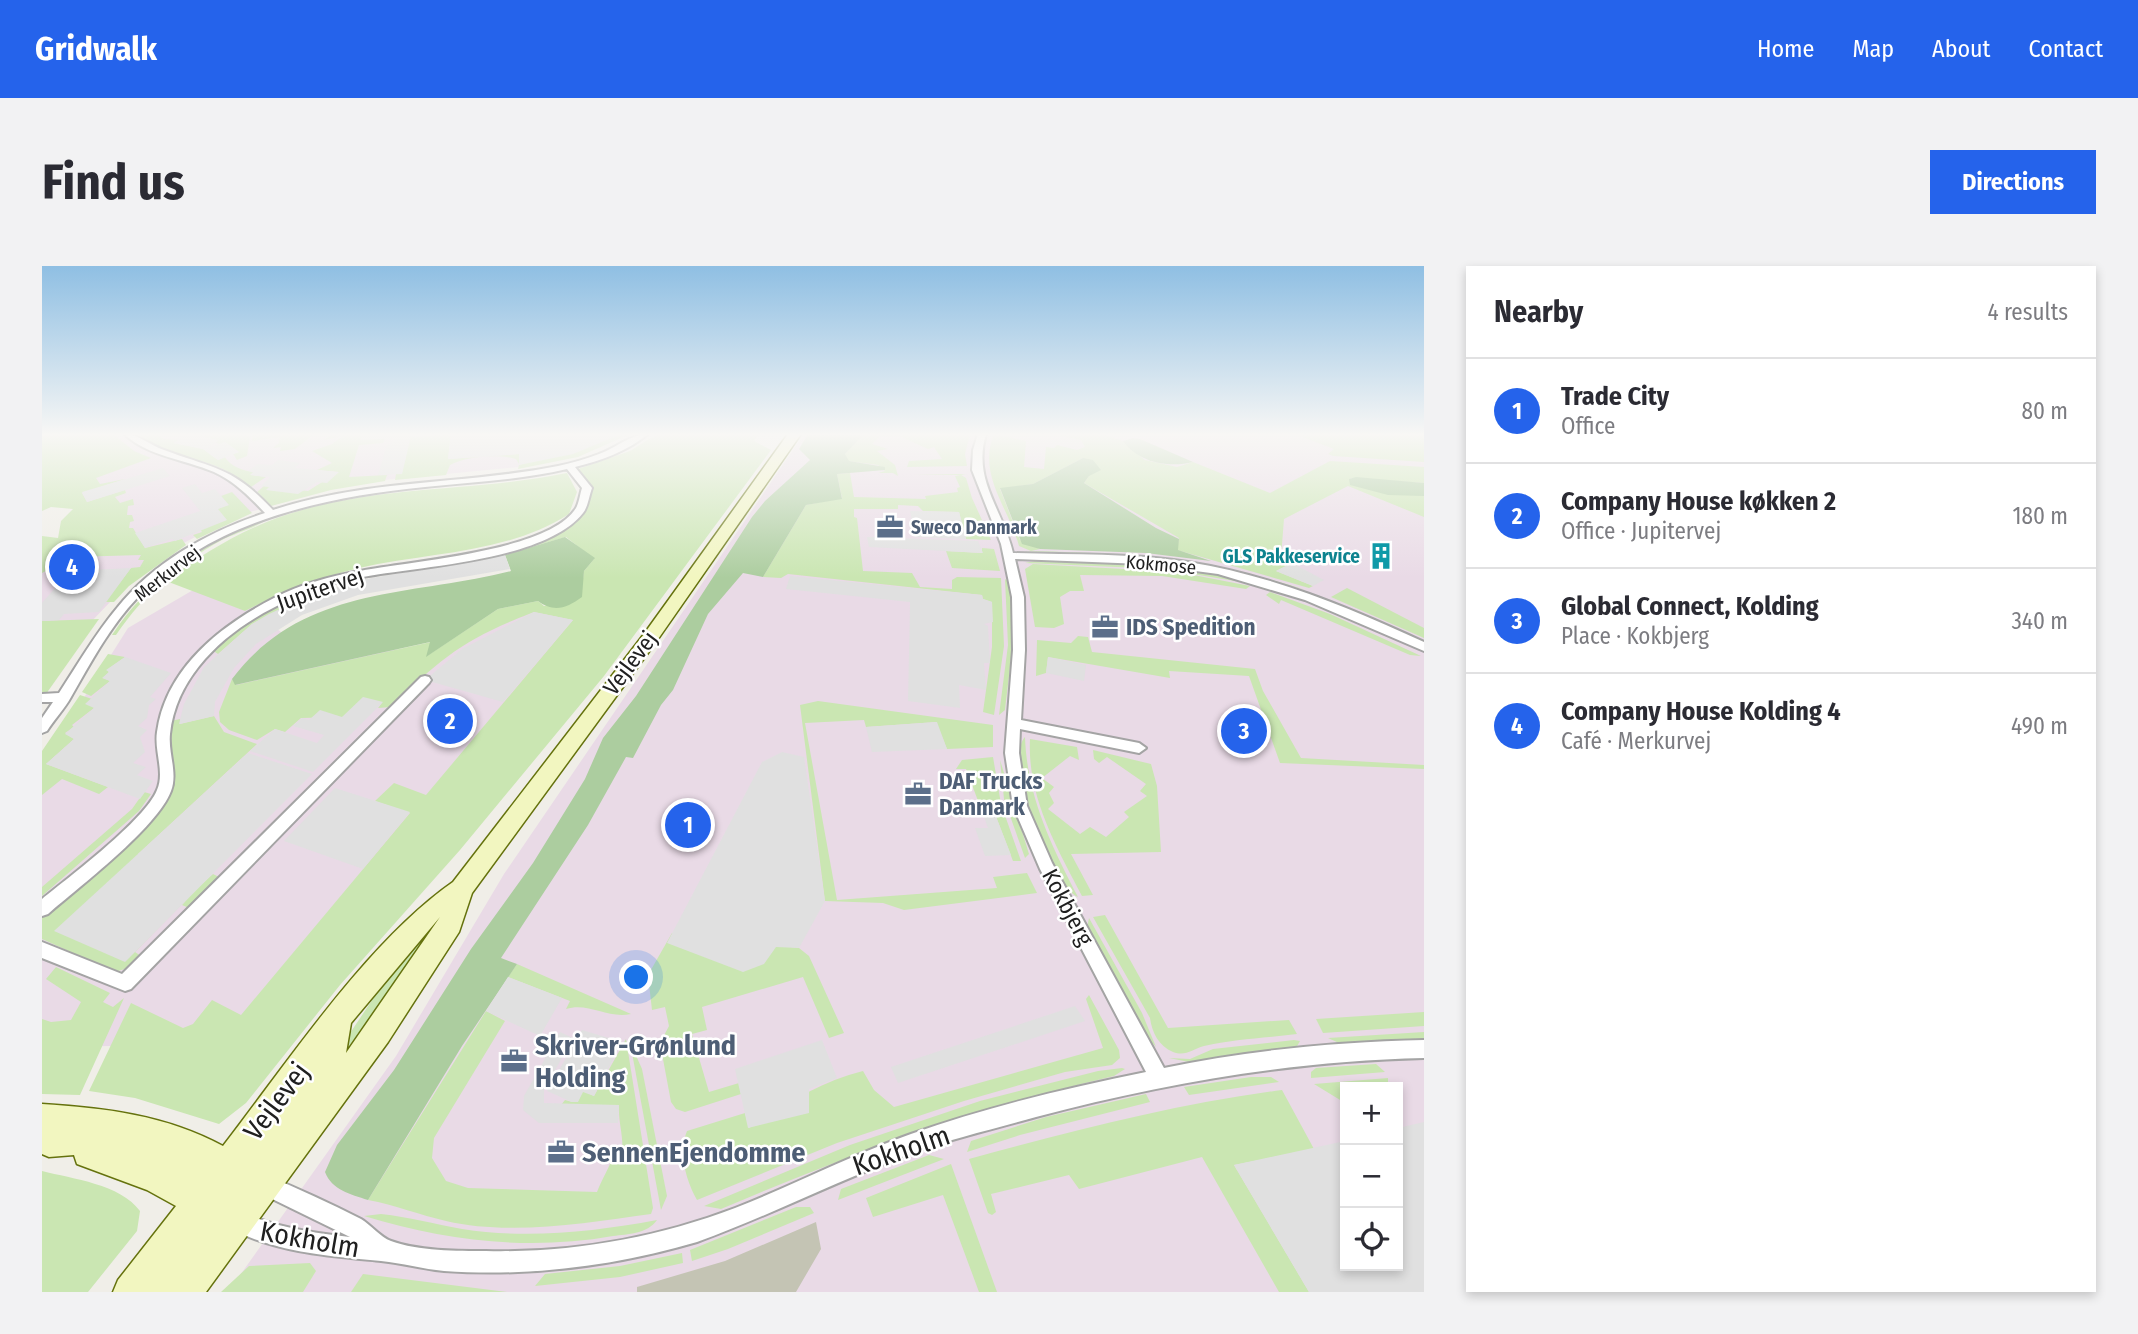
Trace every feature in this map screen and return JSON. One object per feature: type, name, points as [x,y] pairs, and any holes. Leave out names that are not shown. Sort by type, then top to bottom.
[{"type":"street","points":[[237,482],[271,514]]},
{"type":"street","name":"Merkurvej","points":[[42,728],[136,593],[196,548],[271,514],[356,491],[445,482]]},
{"type":"street","name":"Jupitervej","points":[[42,909],[142,820],[160,799],[167,781],[163,734],[169,705],[196,661],[229,631],[283,598],[342,578],[506,549],[550,534],[576,517],[584,504],[586,488],[581,482]]},
{"type":"street","name":"Vejlevej","points":[[186,1292],[231,1190],[335,1047],[338,1020],[430,911],[461,889],[650,638],[761,482]]},
{"type":"street","name":"Kokbjerg","points":[[982,482],[1010,556],[1020,631],[1013,723],[1014,780],[1034,842],[1160,1079]]},
{"type":"street","name":"Kokmose","points":[[1010,556],[1163,562],[1228,573],[1343,610],[1424,647]]},
{"type":"street","points":[[42,950],[116,982],[125,983],[425,680]]},
{"type":"street","points":[[42,698],[65,697]]},
{"type":"street","points":[[1013,723],[1139,748]]},
{"type":"street","name":"Vejlevej","points":[[130,1292],[231,1190],[385,1022],[450,924],[461,889]]},
{"type":"street","name":"Kokholm","points":[[231,1190],[269,1237],[442,1260],[522,1261],[603,1253],[662,1242],[945,1132],[1160,1079],[1283,1057],[1424,1049]]},
{"type":"street","points":[[44,1134],[112,1123],[190,1144],[231,1190]]},
{"type":"street","points":[[44,1134],[106,1158],[231,1190]]},
{"type":"street","points":[[160,1292],[231,1190]]},
{"type":"street","name":"Kokholm","points":[[231,1190],[356,1228],[385,1251]]},
{"type":"shaded area","points":[[77,482],[365,482],[343,484],[234,517],[170,550],[132,579],[90,623],[42,626],[42,561],[114,538],[71,492]]},
{"type":"shaded area","points":[[116,482],[151,482],[87,502],[82,492]]},
{"type":"shaded area","points":[[265,482],[328,482],[317,482],[298,494],[266,490],[269,487],[261,486]]},
{"type":"shaded area","points":[[771,482],[1424,482],[1424,1292],[228,1292],[396,1056],[504,874]]},
{"type":"shaded area","points":[[195,484],[202,493],[215,489],[229,505],[218,509],[227,520],[175,541],[172,539],[145,548],[135,533],[200,511],[182,488]]},
{"type":"shaded area","points":[[910,511],[959,512],[966,539],[916,537]]},
{"type":"shaded area","points":[[867,537],[978,541],[983,553],[869,547]]},
{"type":"shaded area","points":[[505,555],[510,569],[358,595],[302,615],[256,644],[234,668],[215,702],[214,716],[179,724],[184,704],[204,667],[252,624],[269,614],[308,596],[360,580]]},
{"type":"shaded area","points":[[1292,563],[1324,580],[1313,586],[1276,571]]},
{"type":"shaded area","points":[[131,568],[99,612],[64,614],[59,620],[42,621],[42,603],[70,571]]},
{"type":"shaded area","points":[[790,576],[982,595],[983,599],[992,602],[993,622],[984,624],[988,626],[990,663],[984,663],[986,690],[959,685],[960,708],[908,701],[910,602],[786,589]]},
{"type":"shaded area","points":[[200,586],[246,603],[287,637],[437,654],[527,607],[584,615],[248,1028],[179,1045],[42,1047],[42,764],[128,628]]},
{"type":"shaded area","points":[[534,612],[573,620],[503,702],[425,680],[462,649]]},
{"type":"shaded area","points":[[125,657],[171,673],[150,697],[156,699],[149,705],[147,718],[138,726],[147,730],[140,737],[145,752],[133,763],[146,767],[137,775],[153,781],[140,799],[46,764],[74,739],[65,734],[94,708],[85,704],[110,681],[102,678],[109,672],[106,670]]},
{"type":"shaded area","points":[[1048,657],[1086,665],[1084,681],[1046,673]]},
{"type":"shaded area","points":[[363,697],[383,702],[313,772],[250,751],[275,729],[317,743],[324,735],[293,726],[302,718],[309,720],[320,710],[342,717]]},
{"type":"shaded area","points":[[937,722],[947,749],[872,752],[866,727]]},
{"type":"shaded area","points":[[782,752],[804,757],[825,901],[799,948],[776,947],[764,964],[743,972],[667,943],[762,762]]},
{"type":"shaded area","points":[[248,753],[312,774],[125,962],[54,931]]},
{"type":"shaded area","points":[[335,788],[410,812],[363,869],[284,841]]},
{"type":"shaded area","points":[[983,814],[995,814],[1011,855],[985,856],[975,828],[988,828]]},
{"type":"shaded area","points":[[508,977],[562,998],[540,1036],[486,1011]]},
{"type":"shaded area","points":[[1075,1006],[1085,1021],[898,1083],[891,1067]]},
{"type":"shaded area","points":[[582,1030],[622,1042],[594,1096],[583,1092],[578,1102],[572,1102],[547,1091]]},
{"type":"shaded area","points":[[560,1032],[573,1038],[544,1090],[544,1103],[619,1105],[618,1123],[539,1123],[523,1110],[524,1096]]},
{"type":"shaded area","points":[[822,1040],[837,1078],[809,1089],[809,1113],[748,1128],[735,1069]]},
{"type":"shaded area","points":[[1424,1122],[1424,1292],[1309,1292],[1234,1165],[1340,1142],[1340,1271],[1403,1271],[1403,1127]]},
{"type":"shaded area","points":[[816,1222],[821,1249],[796,1292],[637,1292],[637,1287],[725,1261]]},
{"type":"green space","points":[[42,482],[100,484],[116,482],[82,493],[87,502],[125,490],[126,493],[115,497],[120,503],[133,499],[134,505],[128,506],[127,515],[132,515],[134,521],[130,522],[129,528],[133,528],[145,548],[182,539],[186,545],[129,586],[114,602],[105,602],[131,568],[140,567],[144,560],[138,560],[141,555],[73,557],[42,573],[42,536],[58,538],[61,521],[73,509],[51,507],[42,511]]},
{"type":"green space","points":[[244,482],[259,482],[251,487]]},
{"type":"green space","points":[[322,482],[380,482],[331,490],[271,506],[257,492],[264,486],[308,491]]},
{"type":"green space","points":[[572,482],[577,492],[569,514],[520,537],[467,550],[344,572],[301,586],[245,611],[166,581],[233,538],[277,518],[312,507],[384,494],[494,484]]},
{"type":"green space","points":[[586,482],[747,482],[604,676],[460,850],[340,985],[246,1103],[219,1124],[135,1098],[89,1091],[131,1003],[183,1028],[193,1024],[212,1000],[241,1015],[410,813],[375,801],[394,783],[426,795],[573,620],[534,612],[487,632],[454,652],[391,707],[378,708],[382,703],[342,717],[301,718],[285,732],[275,729],[257,740],[229,730],[220,722],[219,712],[232,679],[236,685],[431,642],[427,656],[498,609],[538,601],[544,606],[581,594],[584,571],[594,559],[566,537],[505,555],[453,565],[467,558],[535,542],[558,532],[585,511],[590,499]]},
{"type":"green space","points":[[786,482],[839,482],[842,499],[806,505],[763,577],[743,573],[708,614],[673,690],[661,705],[633,758],[626,757],[588,825],[501,958],[517,964],[462,1046],[368,1200],[337,1187],[325,1172],[337,1145],[394,1070],[471,949],[533,863],[585,779],[603,738],[636,696],[765,501]]},
{"type":"green space","points":[[839,482],[851,482],[854,497],[926,499],[925,496],[958,492],[957,488],[960,487],[958,482],[967,482],[991,540],[966,539],[959,512],[923,511],[918,506],[898,505],[898,509],[854,509],[854,517],[857,518],[863,571],[912,573],[920,587],[952,589],[952,580],[957,577],[1001,578],[1004,646],[994,715],[983,712],[992,647],[992,602],[983,599],[982,595],[788,574],[781,578],[763,577],[806,505],[842,498]]},
{"type":"green space","points":[[993,482],[1037,482],[1000,489],[1020,540],[1040,549],[1031,551],[1019,546]]},
{"type":"green space","points":[[1085,482],[1156,528],[1179,539],[1178,550],[1211,561],[1146,553],[1040,549],[1022,544],[1000,488]]},
{"type":"green space","points":[[1242,482],[1270,493],[1291,482],[1355,482],[1375,491],[1424,496],[1424,517],[1348,486],[1284,519],[1281,557],[1292,563],[1276,571],[1313,586],[1309,588],[1177,550],[1179,538],[1084,483]]},
{"type":"green space","points":[[1349,482],[1424,483],[1424,496],[1388,495],[1350,485]]},
{"type":"green space","points":[[232,492],[252,513],[197,539],[193,535],[202,532],[200,529],[226,520],[217,509],[228,505],[221,496]]},
{"type":"green space","points":[[269,517],[191,559],[150,593],[116,635],[112,635],[144,596],[181,564],[223,538]]},
{"type":"green space","points":[[565,537],[595,558],[584,571],[582,597],[571,604],[555,608],[538,601],[498,609],[426,657],[430,642],[235,685],[232,679],[260,648],[291,626],[325,610],[397,592],[511,571],[505,555]]},
{"type":"green space","points":[[982,548],[994,549],[1000,571],[952,568],[946,551],[982,553]]},
{"type":"green space","points":[[1022,551],[1094,553],[1184,562]]},
{"type":"green space","points":[[1039,560],[1181,568],[1233,577],[1247,583],[1163,569],[1025,563]]},
{"type":"green space","points":[[1033,564],[1178,572],[1250,586],[1246,589],[1162,576],[1080,575],[1084,591],[1070,591],[1060,597],[1064,624],[1054,628],[1035,627],[1025,569]]},
{"type":"green space","points":[[1203,565],[1236,571],[1306,590]]},
{"type":"green space","points":[[1005,579],[1009,582],[1011,598],[1012,646],[1005,710],[999,715],[1008,645]]},
{"type":"green space","points":[[1347,588],[1424,628],[1424,638],[1331,597]]},
{"type":"green space","points":[[1270,592],[1330,614],[1421,656],[1410,655],[1281,600],[1279,604],[1266,595]]},
{"type":"green space","points":[[305,593],[308,596],[252,624],[218,654],[215,652],[214,648],[246,624]]},
{"type":"green space","points":[[99,619],[46,694],[42,695],[42,621]]},
{"type":"green space","points":[[1078,636],[1088,637],[1092,652],[1255,669],[1263,691],[1301,758],[1424,765],[1424,769],[1280,763],[1249,676],[1169,671],[1170,678],[1048,657],[1046,673],[1036,676],[1037,640],[1071,643]]},
{"type":"green space","points":[[108,654],[125,657],[107,670],[109,672],[103,678],[110,681],[91,696],[82,692]]},
{"type":"green space","points":[[80,695],[92,699],[94,708],[65,733],[74,739],[46,764],[108,787],[99,794],[62,779],[42,795],[42,751]]},
{"type":"green space","points":[[818,701],[993,725],[993,747],[947,749],[936,722],[866,727],[864,720],[805,723],[837,900],[997,888],[993,877],[1027,873],[1037,893],[904,910],[883,903],[825,901],[800,705]]},
{"type":"green space","points":[[214,716],[224,732],[257,744],[138,854],[203,883],[213,874],[219,877],[218,882],[189,908],[182,905],[191,895],[125,962],[135,952],[141,956],[131,967],[115,972],[42,939],[42,914],[161,806],[168,795],[173,774],[171,721],[180,719],[180,724]]},
{"type":"green space","points":[[1025,737],[1030,780],[1042,820],[1078,897],[1067,888],[1056,870],[1034,820],[1021,769],[1020,749]]},
{"type":"green space","points":[[1030,739],[1077,747],[1079,760],[1070,756],[1042,778],[1054,787],[1049,793],[1054,803],[1048,809],[1080,834],[1090,827],[1106,837],[1129,817],[1124,812],[1147,796],[1140,791],[1146,784],[1107,757],[1099,763],[1094,759],[1093,750],[1151,764],[1157,786],[1161,852],[1071,854],[1093,895],[1082,896],[1053,839],[1038,801],[1030,760]]},
{"type":"green space","points":[[993,757],[1001,804],[1021,861],[1013,861],[995,814],[983,814],[966,769],[956,769],[962,760]]},
{"type":"green space","points":[[1000,760],[1029,854],[1025,858],[1004,799]]},
{"type":"green space","points":[[144,792],[151,794],[139,811],[42,896],[42,887],[132,809]]},
{"type":"green space","points":[[1105,915],[1168,1028],[1289,1020],[1297,1034],[1215,1044],[1182,1054],[1168,1049],[1157,1038],[1150,1018],[1093,917]]},
{"type":"green space","points":[[1089,918],[1142,1013],[1156,1047],[1145,1035],[1087,928]]},
{"type":"green space","points":[[438,919],[442,920],[393,995],[289,1124],[393,969]]},
{"type":"green space","points":[[672,933],[799,948],[809,956],[844,1033],[829,1038],[803,977],[702,1007],[707,1030],[692,1034],[709,1092],[739,1083],[741,1094],[685,1112],[676,1109],[671,1102],[660,1043],[669,1026],[665,1007],[652,1010],[648,975]]},
{"type":"green space","points":[[517,964],[631,1014],[574,1007],[566,1009],[570,1001],[508,977]]},
{"type":"green space","points":[[56,967],[110,993],[103,1002],[113,1007],[124,998],[80,1095],[42,1094],[42,1019],[51,1022],[71,1020],[81,1002],[46,979]]},
{"type":"green space","points":[[1089,995],[1119,1050],[1120,1058],[1112,1065],[1065,1072],[964,1101],[837,1143],[697,1200],[683,1157],[687,1131],[745,1113],[749,1128],[817,1088],[863,1071],[874,1090],[894,1107],[1103,1048],[1086,999]]},
{"type":"green space","points":[[486,1011],[505,1021],[434,1138],[432,1158],[446,1181],[468,1188],[597,1192],[613,1154],[622,1154],[619,1105],[561,1105],[565,1100],[572,1102],[583,1091],[594,1096],[626,1039],[653,1208],[651,1214],[548,1226],[497,1228],[446,1221],[368,1200]]},
{"type":"green space","points":[[1424,1012],[1424,1026],[1323,1033],[1316,1019]]},
{"type":"green space","points":[[1424,1032],[1424,1039],[1339,1043],[1328,1038]]},
{"type":"green space","points":[[1300,1041],[1296,1048],[1189,1062],[1169,1058],[1190,1059],[1213,1049]]},
{"type":"green space","points":[[630,1042],[642,1069],[667,1196],[661,1210]]},
{"type":"green space","points":[[1376,1064],[1385,1072],[1311,1078],[1311,1072],[1316,1068]]},
{"type":"green space","points":[[1125,1069],[1114,1076],[1013,1103],[866,1151],[721,1209],[704,1206],[850,1145],[980,1101],[1098,1071]]},
{"type":"green space","points":[[1251,1077],[1271,1077],[1279,1082],[1189,1095],[1184,1087]]},
{"type":"green space","points":[[1388,1078],[1388,1082],[1340,1082],[1340,1100],[1314,1084]]},
{"type":"green space","points":[[1282,1090],[1314,1149],[1234,1165],[1309,1292],[1279,1292],[1202,1157],[1079,1189],[1069,1175],[991,1194],[996,1212],[992,1215],[988,1213],[969,1159],[1163,1111]]},
{"type":"green space","points":[[1146,1094],[1150,1102],[1020,1135],[967,1152],[971,1141],[1046,1117]]},
{"type":"green space","points":[[929,1155],[944,1159],[838,1200],[841,1189]]},
{"type":"green space","points":[[951,1164],[997,1292],[979,1292],[943,1195],[873,1217],[866,1198]]},
{"type":"green space","points":[[42,1171],[81,1180],[121,1194],[140,1211],[137,1231],[88,1292],[42,1292]]},
{"type":"green space","points":[[796,1207],[810,1207],[814,1213],[692,1261],[690,1250]]},
{"type":"green space","points":[[381,1214],[462,1229],[510,1234],[584,1231],[657,1220],[643,1231],[631,1234],[550,1243],[518,1243],[426,1232],[364,1216]]},
{"type":"green space","points":[[682,1253],[683,1263],[620,1277],[535,1286],[545,1274],[620,1266]]},
{"type":"green space","points":[[310,1263],[316,1271],[303,1292],[221,1292],[249,1266]]},
{"type":"green space","points":[[363,1274],[507,1292],[351,1292]]},
{"type":"place","name":"Sweco Danmark","points":[[890,527]]},
{"type":"place","name":"GLS Pakkeservice","points":[[1381,556]]},
{"type":"place","name":"Company House Kolding 4","points":[[72,567]]},
{"type":"place","name":"IDS Spedition","points":[[1105,627]]},
{"type":"place","name":"Company House køkken 2","points":[[450,721]]},
{"type":"place","name":"Global Connect, Kolding","points":[[1244,731]]},
{"type":"place","name":"DAF Trucks Danmark","points":[[918,794]]},
{"type":"place","name":"Trade City","points":[[688,825]]},
{"type":"place","name":"Skriver-Grønlund Holding","points":[[514,1061]]},
{"type":"place","name":"SennenEjendomme","points":[[561,1152]]}]
